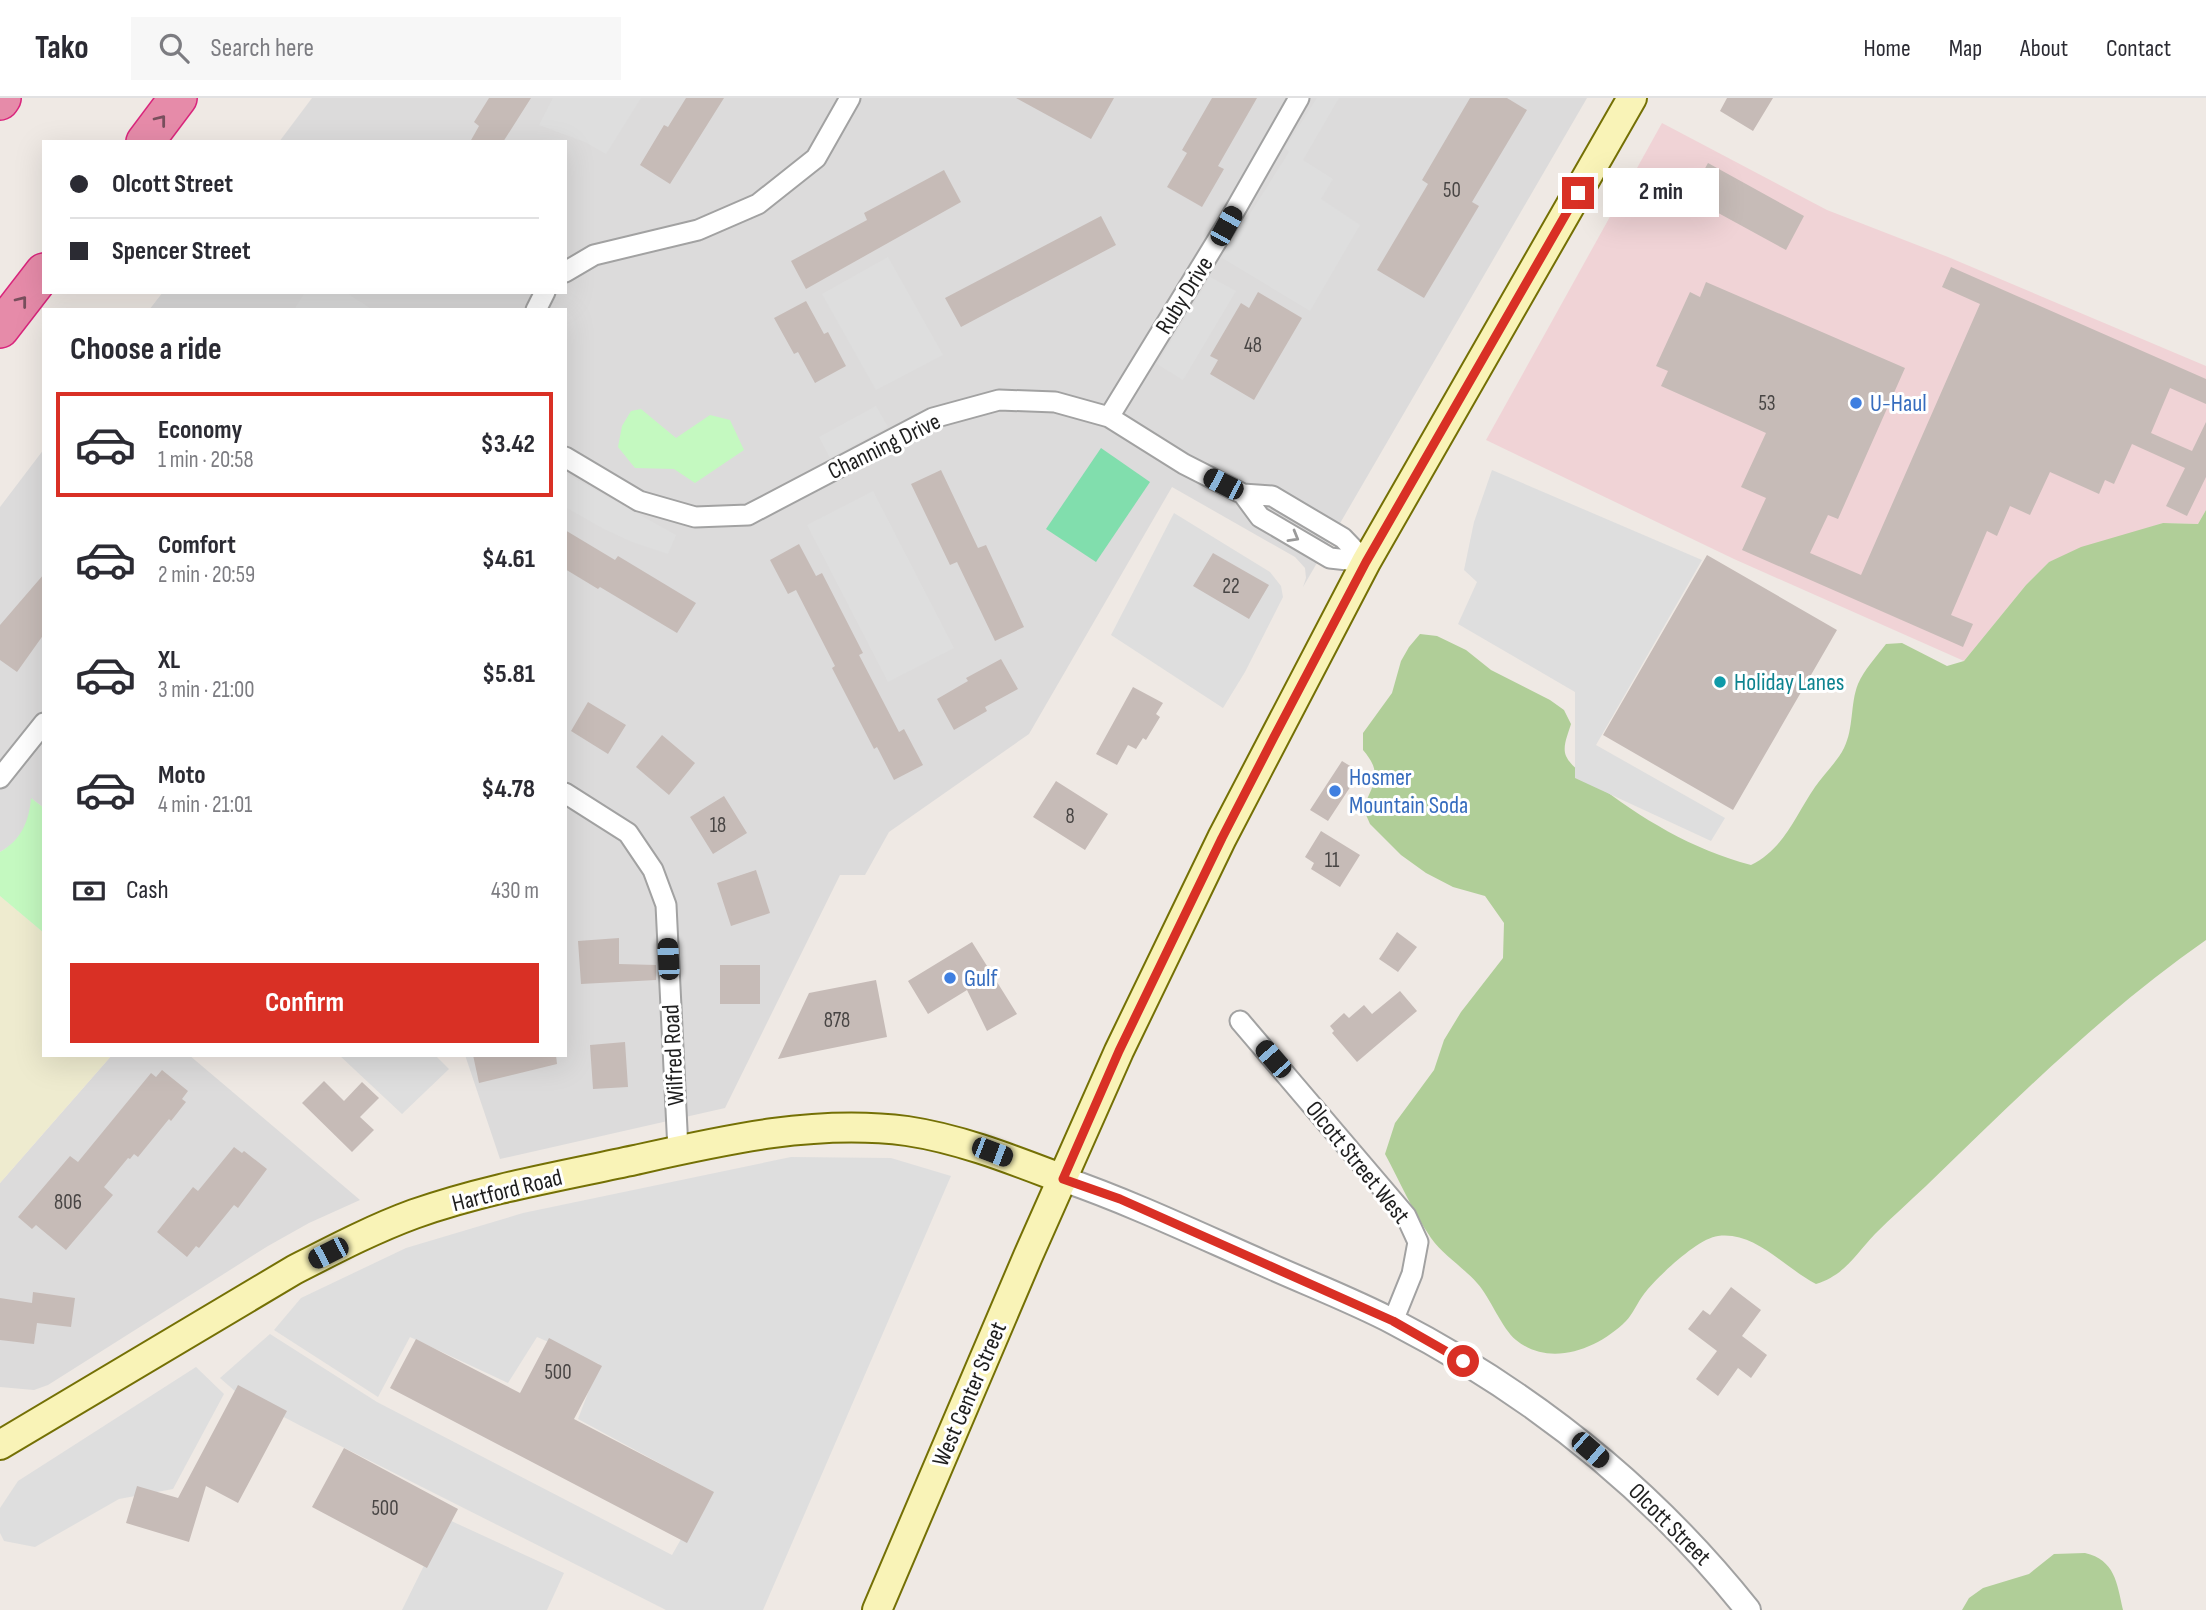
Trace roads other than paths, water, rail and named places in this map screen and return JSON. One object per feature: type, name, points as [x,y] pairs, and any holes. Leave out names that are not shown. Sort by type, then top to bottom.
[{"type":"highway","points":[[146,140],[178,98]]},
{"type":"highway","points":[[0,329],[42,275]]},
{"type":"main road","name":"West Center Street","points":[[877,1610],[1119,1051],[1222,838],[1366,562],[1632,98]]},
{"type":"main road","name":"Hartford Road","points":[[0,1445],[294,1270],[413,1214],[483,1193],[678,1150],[771,1133],[846,1127],[909,1132],[992,1152],[1063,1179]]},
{"type":"street","points":[[567,271],[594,255],[698,230],[758,204],[816,158],[850,98]]},
{"type":"street","name":"Ruby Drive","points":[[1109,417],[1226,226],[1299,98]]},
{"type":"street","name":"Channing Drive","points":[[567,458],[639,501],[695,517],[748,515],[933,418],[999,400],[1055,402],[1109,417],[1184,464],[1243,494],[1272,496],[1343,538],[1366,562]]},
{"type":"street","points":[[0,778],[42,726]]},
{"type":"street","name":"Wilfred Road","points":[[567,794],[628,833],[653,870],[666,905],[678,1150]]},
{"type":"street","name":"Olcott Street West","points":[[1240,1021],[1406,1216],[1419,1242],[1412,1274],[1393,1321]]},
{"type":"street","name":"Olcott Street","points":[[1063,1179],[1120,1199],[1393,1321],[1487,1374],[1570,1433],[1647,1498],[1697,1547],[1748,1610]]},
{"type":"place","name":"U-Haul","points":[[1856,403]]},
{"type":"place","name":"Holiday Lanes","points":[[1720,682]]},
{"type":"place","name":"Hosmer Mountain Soda","points":[[1335,791]]},
{"type":"place","name":"Gulf","points":[[950,978]]}]
